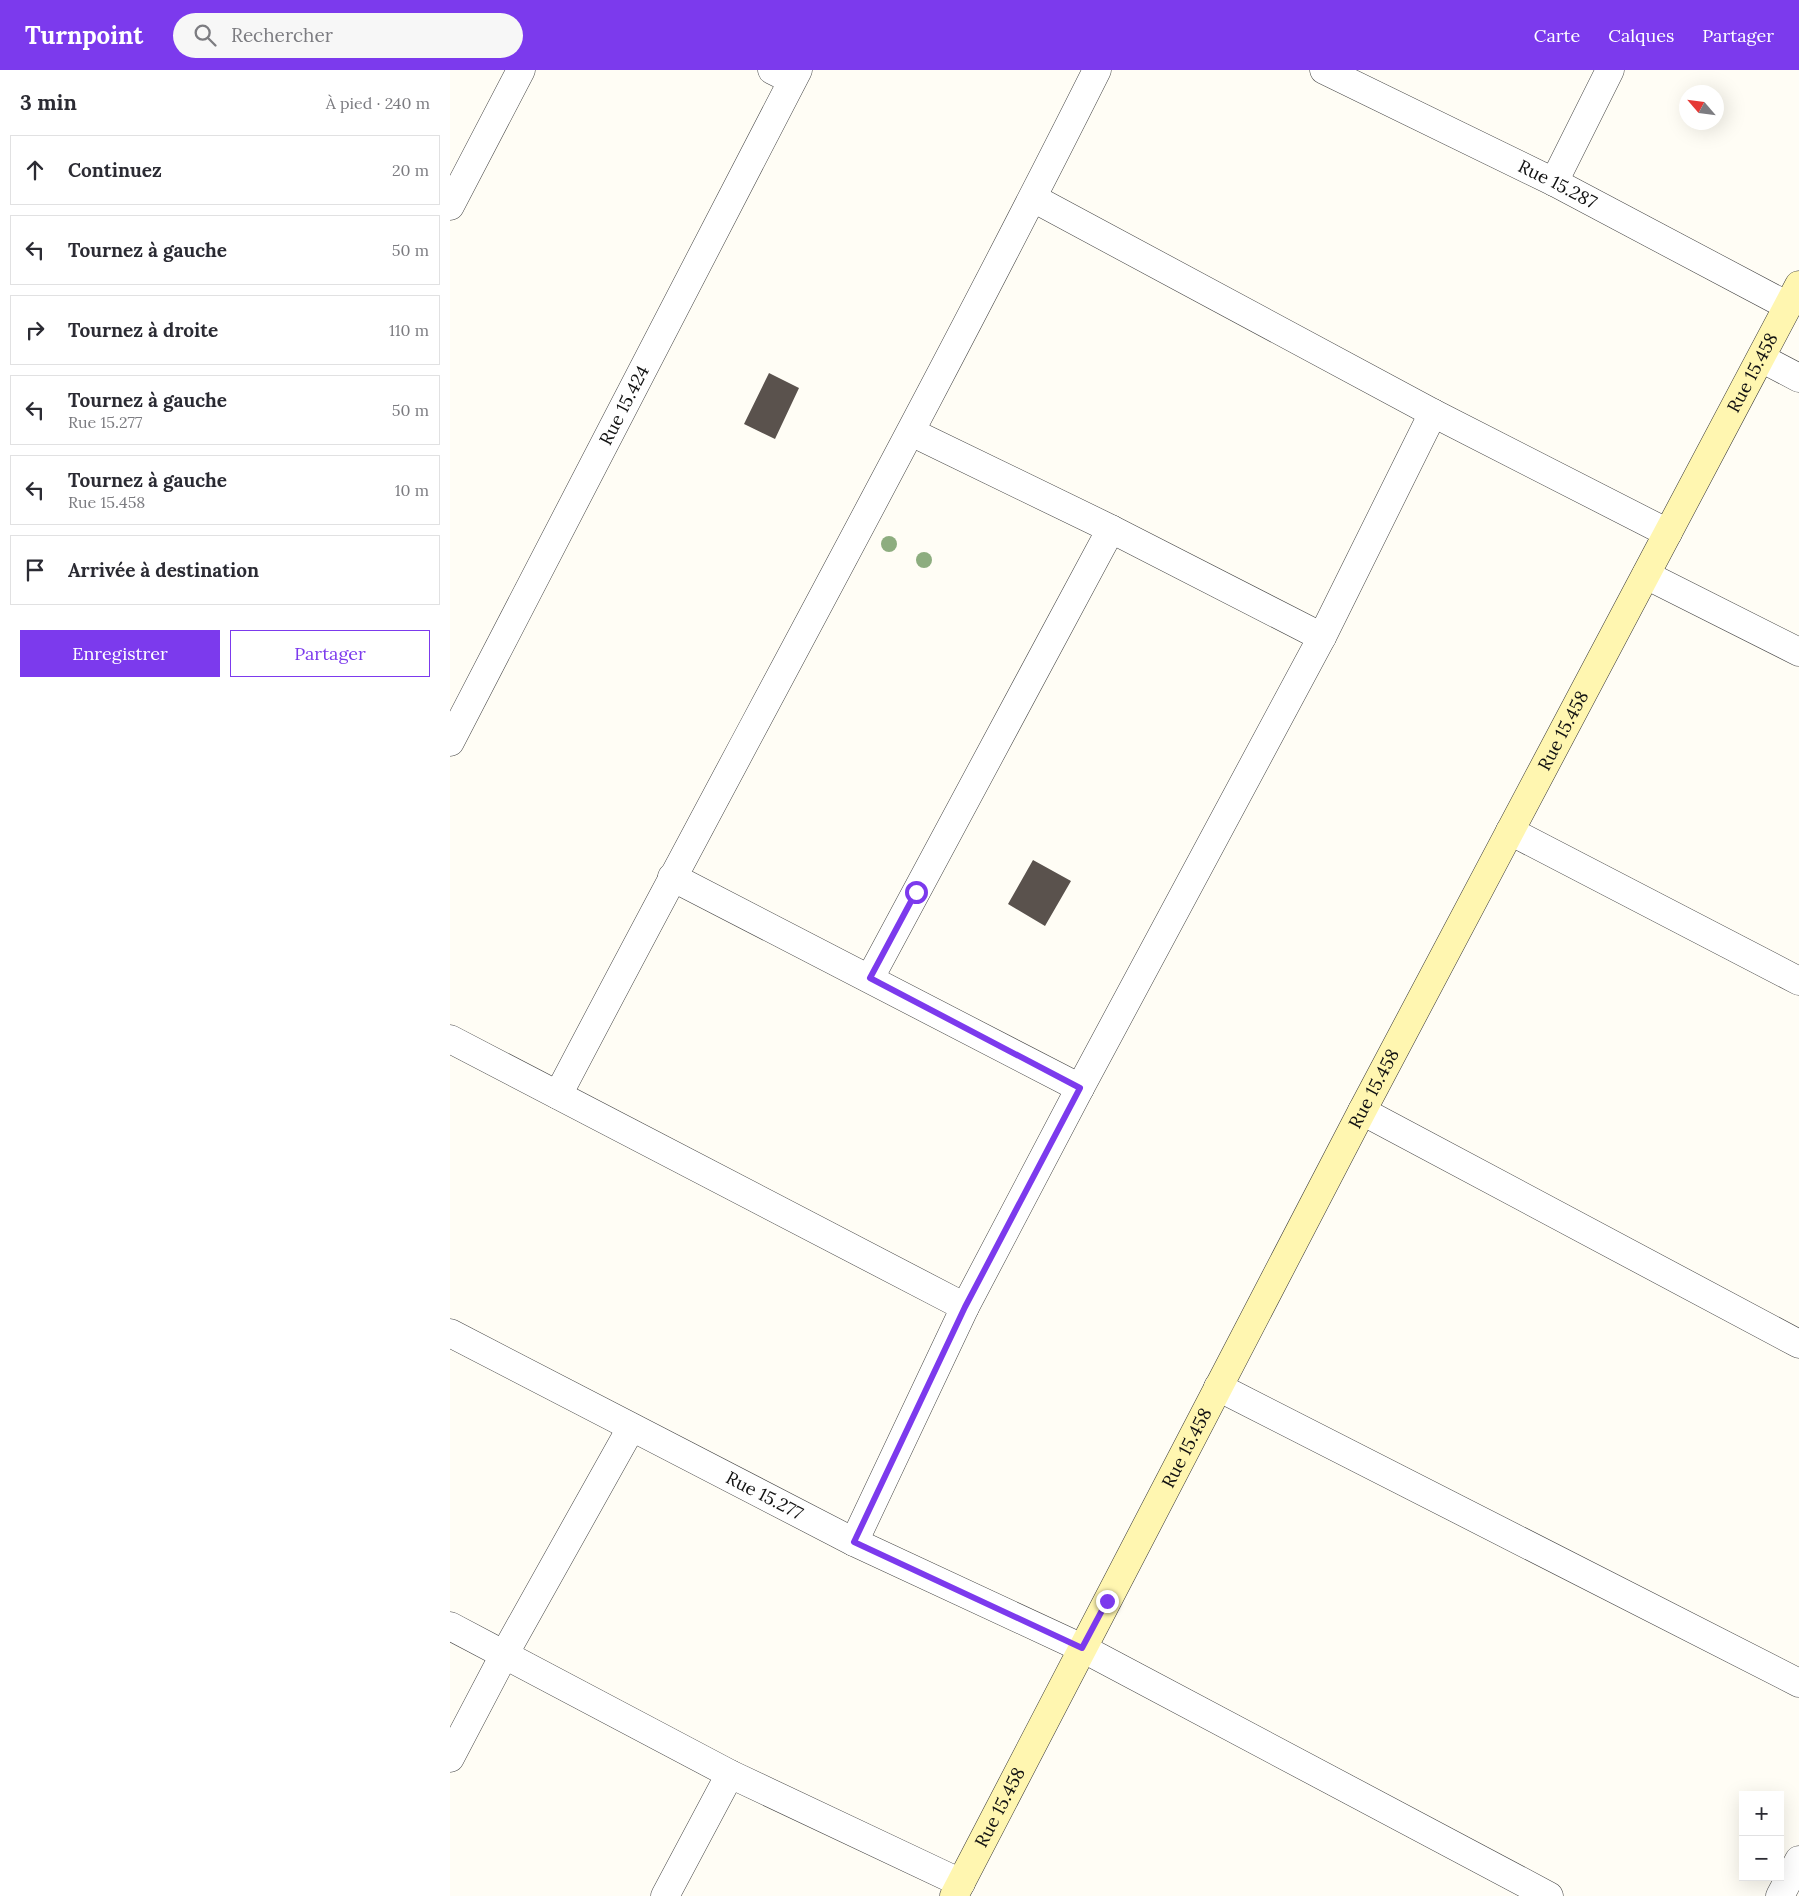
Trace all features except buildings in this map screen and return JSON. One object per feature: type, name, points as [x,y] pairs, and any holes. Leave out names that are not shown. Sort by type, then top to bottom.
[{"type":"main road","name":"Rue 15.458","points":[[957,1889],[1362,1110],[1794,295]]},
{"type":"street","points":[[450,206],[461,160],[521,70]]},
{"type":"street","points":[[558,1095],[672,877],[911,432],[1097,70]]},
{"type":"street","name":"Rue 15.287","points":[[1324,70],[1554,182],[1794,295]]},
{"type":"street","points":[[1554,182],[1610,70]]},
{"type":"street","name":"Rue 15.424","points":[[450,742],[787,73]]},
{"type":"street","points":[[1032,198],[1434,413],[1668,533]]},
{"type":"street","points":[[1761,358],[1799,378]]},
{"type":"street","points":[[854,1542],[965,1307],[1322,637],[1434,413]]},
{"type":"street","points":[[911,432],[1111,529],[1322,637]]},
{"type":"street","points":[[870,978],[1111,529]]},
{"type":"street","points":[[1646,575],[1799,652]]},
{"type":"street","points":[[1510,831],[1799,981]]},
{"type":"street","points":[[672,877],[1080,1088]]},
{"type":"street","points":[[450,1039],[965,1307]]},
{"type":"street","points":[[1362,1110],[1799,1344]]},
{"type":"street","name":"Rue 15.277","points":[[450,1333],[854,1542],[1082,1648],[1549,1896]]},
{"type":"street","points":[[1218,1387],[1799,1683]]},
{"type":"street","points":[[450,1758],[504,1655],[631,1428]]},
{"type":"street","points":[[450,1626],[730,1774],[957,1889]]},
{"type":"street","points":[[665,1896],[730,1774]]},
{"type":"street","points":[[1780,1896],[1799,1860]]},
{"type":"route","points":[[916,892],[870,978],[1080,1088],[965,1307],[854,1542],[1082,1648],[1107,1601]]}]
